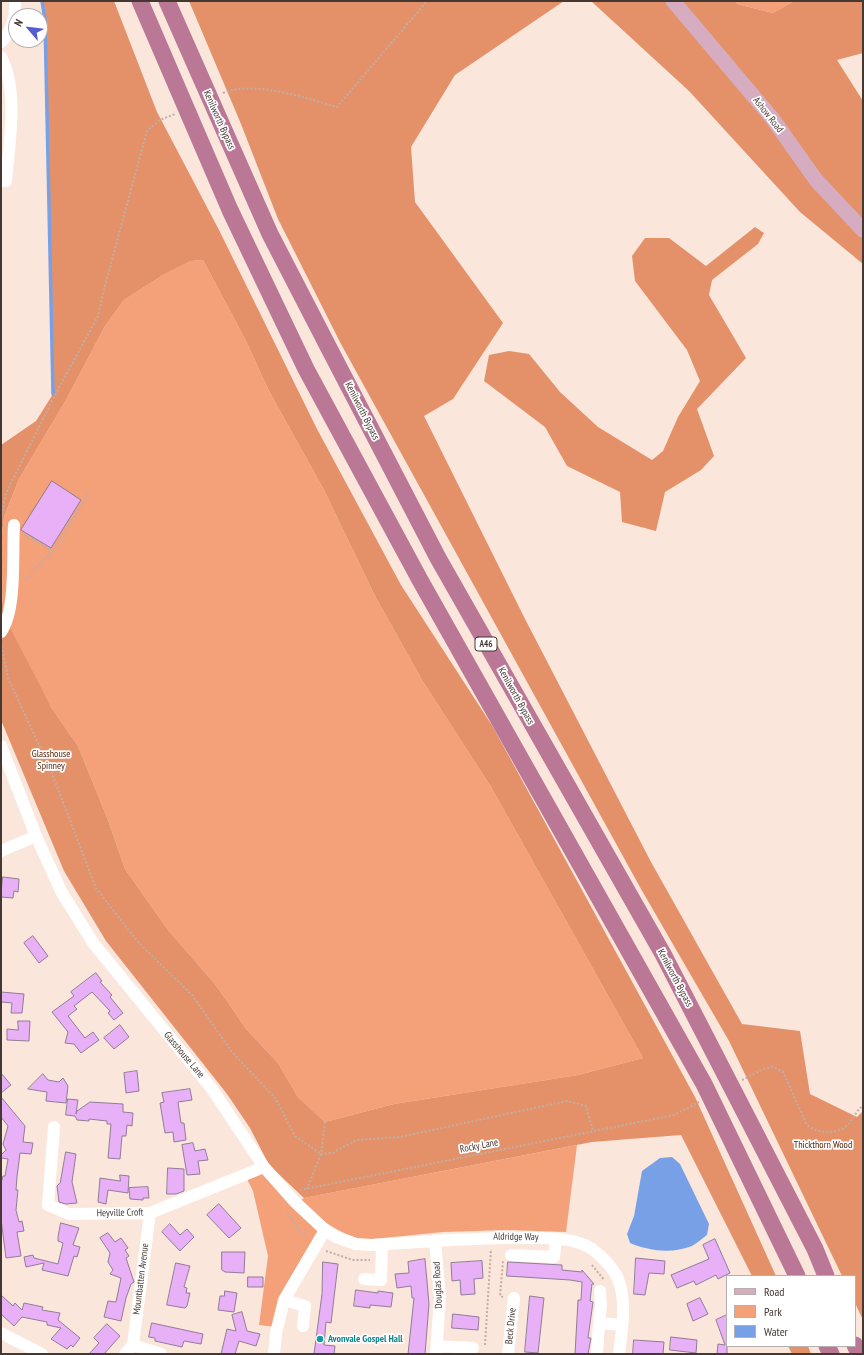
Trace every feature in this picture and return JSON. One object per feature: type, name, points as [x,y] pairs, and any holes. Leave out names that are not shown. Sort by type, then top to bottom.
[{"type":"highway","name":"A46","points":[[140,1],[230,210],[306,369],[420,580],[704,1084],[797,1275]]},
{"type":"highway","name":"Kenilworth Bypass","points":[[167,1],[277,248],[438,558],[663,954],[815,1249],[826,1275]]},
{"type":"main road","name":"Ashow Road","points":[[673,1],[772,118],[816,180],[863,230]]},
{"type":"street","points":[[1,42],[8,35],[12,25],[15,1]]},
{"type":"street","points":[[1,57],[6,69],[10,95],[11,118],[4,181]]},
{"type":"street","points":[[1,632],[6,625],[12,602],[14,527]]},
{"type":"street","name":"Glasshouse Lane","points":[[1,746],[36,836],[62,893],[94,944],[212,1089],[264,1167],[287,1193],[325,1230]]},
{"type":"street","points":[[1,851],[36,836]]},
{"type":"street","name":"Heyville Croft","points":[[54,1127],[48,1205],[69,1214],[150,1213],[264,1167]]},
{"type":"street","name":"Mountbatten Avenue","points":[[150,1213],[129,1350],[161,1354]]},
{"type":"street","points":[[274,1354],[276,1333],[284,1300],[325,1230]]},
{"type":"street","name":"Aldridge Way","points":[[325,1230],[352,1243],[364,1245],[382,1245],[483,1237],[556,1239],[587,1246],[602,1258],[617,1277],[622,1292],[622,1325],[619,1354]]},
{"type":"street","points":[[507,1255],[554,1257],[556,1239]]},
{"type":"street","name":"Douglas Road","points":[[435,1240],[440,1298],[436,1350]]},
{"type":"street","points":[[364,1279],[386,1281],[382,1245]]},
{"type":"street","points":[[597,1354],[601,1305],[600,1291]]},
{"type":"street","name":"Beck Drive","points":[[508,1354],[514,1298]]},
{"type":"street","points":[[284,1300],[305,1306],[303,1326]]},
{"type":"street","points":[[599,1323],[622,1325]]},
{"type":"street","points":[[1,1333],[42,1354]]},
{"type":"street","points":[[436,1350],[479,1347]]},
{"type":"path","points":[[234,88],[287,92],[337,107],[427,1]]},
{"type":"path","points":[[1,519],[6,493],[54,397],[98,316],[147,131],[160,120]]},
{"type":"path","points":[[12,594],[52,551],[88,495],[83,491]]},
{"type":"path","points":[[1,493],[6,493]]},
{"type":"path","points":[[14,527],[52,551]]},
{"type":"path","points":[[1,641],[8,678],[51,771],[96,888],[138,942],[192,995],[232,1052],[275,1098],[295,1136],[321,1154],[334,1153],[356,1140],[400,1137],[568,1101],[586,1106],[593,1131]]},
{"type":"path","points":[[763,1069],[773,1067],[782,1072],[807,1125],[813,1130],[831,1133],[845,1127],[863,1106]]},
{"type":"path","name":"Rocky Lane","points":[[287,1193],[674,1114]]},
{"type":"path","points":[[306,1189],[321,1154],[325,1122]]},
{"type":"path","points":[[479,1347],[491,1248]]},
{"type":"path","points":[[507,1255],[500,1296],[514,1298]]},
{"type":"green space","name":"Glasshouse Spinney","points":[[42,1],[114,1],[157,112],[219,230],[317,429],[401,585],[493,727],[695,1097],[776,1275],[751,1275],[681,1135],[592,1142],[304,1198],[269,1165],[250,1128],[227,1094],[106,941],[64,871],[1,720],[1,581],[4,616],[51,707],[78,746],[108,820],[125,869],[168,930],[215,984],[247,1030],[278,1063],[298,1097],[325,1122],[394,1104],[578,1075],[643,1058],[491,787],[422,680],[375,596],[324,490],[269,391],[246,341],[203,260],[191,261],[163,275],[124,300],[105,326],[66,400],[19,479],[4,517],[1,543],[1,445],[36,421],[53,394],[46,48],[48,48],[48,8],[43,8]]},
{"type":"green space","name":"Thickthorn Wood","points":[[189,1],[564,1],[455,75],[411,147],[415,202],[503,323],[453,399],[424,416],[524,617],[651,862],[742,1024],[800,1031],[810,1094],[857,1117],[863,1111],[863,1320],[856,1305],[856,1275],[842,1275],[729,1041],[641,889],[341,344],[278,219],[241,124]]},
{"type":"green space","points":[[591,1],[735,1],[737,4],[773,13],[794,1],[863,1],[863,53],[837,60],[863,101],[863,264],[800,212],[689,91]]},
{"type":"green space","points":[[735,1],[794,1],[773,13],[737,4]]},
{"type":"green space","points":[[755,227],[764,233],[758,244],[712,280],[709,295],[746,358],[697,409],[714,456],[701,470],[665,492],[656,531],[622,522],[620,492],[567,466],[545,427],[484,381],[489,355],[509,351],[529,354],[560,392],[598,427],[652,460],[663,451],[678,417],[700,381],[687,350],[635,281],[632,256],[645,238],[669,238],[706,266]]},
{"type":"green space","points":[[203,260],[246,341],[269,391],[324,490],[375,596],[422,680],[491,787],[643,1058],[578,1075],[394,1104],[325,1122],[298,1097],[278,1063],[247,1030],[215,984],[168,930],[125,869],[108,820],[78,746],[51,707],[21,654],[4,616],[1,581],[1,543],[4,517],[19,479],[66,400],[105,326],[124,300],[163,275],[191,261]]},
{"type":"green space","points":[[577,1145],[566,1232],[507,1230],[443,1232],[363,1240],[329,1225],[300,1201],[304,1198]]},
{"type":"green space","points":[[264,1167],[325,1230],[277,1327],[259,1325],[268,1256],[253,1191],[245,1175]]},
{"type":"green space","points":[[788,1347],[808,1347],[811,1354],[792,1354]]},
{"type":"water","points":[[672,1157],[680,1164],[709,1224],[707,1235],[692,1246],[669,1251],[653,1250],[630,1243],[627,1234],[634,1216],[642,1171],[660,1158]]},
{"type":"building","points":[[52,481],[81,500],[51,548],[21,530]]},
{"type":"building","points":[[3,877],[19,879],[18,892],[14,891],[13,898],[1,897]]},
{"type":"building","points":[[33,936],[48,956],[39,963],[24,943]]},
{"type":"building","points":[[96,973],[102,981],[100,982],[112,995],[110,997],[123,1013],[114,1020],[108,1013],[110,1011],[92,992],[74,1006],[77,1009],[68,1016],[85,1038],[93,1032],[99,1040],[81,1053],[74,1044],[65,1043],[68,1032],[52,1012],[74,996],[71,992]]},
{"type":"building","points":[[1,992],[24,994],[22,1013],[11,1013],[12,1003],[1,1002]]},
{"type":"building","points":[[18,1021],[30,1021],[29,1041],[7,1040],[7,1029],[18,1030]]},
{"type":"building","points":[[120,1025],[129,1037],[114,1049],[104,1038]]},
{"type":"building","points":[[137,1071],[139,1091],[126,1093],[124,1073]]},
{"type":"building","points":[[1,1073],[11,1085],[1,1093]]},
{"type":"building","points":[[43,1074],[48,1080],[59,1082],[63,1078],[68,1086],[66,1103],[46,1101],[47,1092],[28,1089]]},
{"type":"building","points":[[190,1089],[192,1100],[178,1102],[181,1123],[184,1123],[186,1140],[174,1142],[173,1132],[165,1133],[160,1103],[164,1102],[162,1093]]},
{"type":"building","points":[[1,1097],[25,1126],[23,1142],[33,1143],[31,1154],[20,1153],[17,1177],[16,1190],[18,1190],[16,1210],[19,1222],[22,1221],[24,1231],[17,1232],[21,1256],[6,1258],[1,1219],[1,1183],[3,1176],[5,1176],[8,1159],[1,1158],[1,1155],[6,1150],[3,1144],[8,1126],[1,1117]]},
{"type":"building","points":[[68,1099],[78,1100],[76,1114],[77,1111],[90,1102],[123,1104],[123,1112],[133,1113],[132,1126],[127,1125],[126,1136],[122,1136],[120,1159],[108,1158],[111,1124],[107,1124],[107,1121],[89,1119],[89,1121],[77,1120],[75,1116],[66,1115]]},
{"type":"building","points":[[193,1143],[195,1151],[205,1149],[208,1160],[198,1161],[200,1174],[187,1175],[182,1145]]},
{"type":"building","points":[[66,1152],[76,1154],[72,1182],[77,1203],[66,1204],[59,1202],[57,1186],[60,1183]]},
{"type":"building","points":[[168,1168],[184,1169],[184,1191],[176,1194],[167,1194]]},
{"type":"building","points":[[120,1175],[129,1176],[128,1193],[108,1190],[106,1204],[98,1202],[100,1178],[120,1181]]},
{"type":"building","points":[[148,1187],[149,1198],[143,1198],[143,1200],[130,1199],[129,1188]]},
{"type":"building","points":[[219,1204],[241,1228],[229,1238],[207,1215]]},
{"type":"building","points":[[61,1223],[79,1228],[73,1245],[80,1247],[77,1257],[74,1256],[68,1276],[42,1270],[44,1263],[26,1267],[24,1257],[33,1255],[34,1258],[58,1264],[63,1243],[58,1241]]},
{"type":"building","points":[[170,1224],[180,1235],[187,1229],[194,1237],[180,1251],[162,1232]]},
{"type":"building","points":[[108,1233],[115,1242],[121,1238],[128,1248],[125,1250],[129,1256],[126,1258],[134,1282],[131,1284],[126,1298],[121,1321],[104,1317],[108,1301],[116,1302],[121,1278],[110,1274],[113,1270],[108,1262],[110,1253],[100,1238]]},
{"type":"building","points":[[715,1239],[730,1273],[718,1279],[716,1275],[696,1285],[694,1281],[677,1288],[671,1275],[709,1259],[703,1245]]},
{"type":"building","points":[[222,1252],[245,1252],[244,1273],[225,1272],[222,1270]]},
{"type":"building","points":[[636,1258],[665,1261],[664,1274],[649,1273],[645,1295],[634,1294]]},
{"type":"building","points":[[425,1259],[429,1304],[425,1354],[408,1354],[414,1298],[412,1298],[411,1286],[397,1288],[395,1274],[409,1273],[408,1262]]},
{"type":"building","points":[[482,1261],[483,1278],[474,1279],[475,1294],[461,1295],[460,1280],[452,1281],[451,1263]]},
{"type":"building","points":[[323,1262],[338,1264],[331,1323],[326,1322],[324,1345],[335,1346],[334,1354],[314,1354],[322,1294]]},
{"type":"building","points":[[508,1262],[562,1265],[562,1270],[582,1272],[582,1270],[594,1284],[592,1284],[590,1301],[593,1302],[588,1338],[591,1338],[588,1354],[575,1354],[578,1300],[581,1300],[582,1282],[507,1276]]},
{"type":"building","points":[[176,1263],[190,1266],[184,1287],[187,1288],[186,1293],[190,1293],[187,1306],[185,1308],[167,1305]]},
{"type":"building","points":[[248,1277],[263,1277],[263,1287],[248,1287]]},
{"type":"building","points":[[356,1290],[378,1293],[378,1291],[393,1293],[391,1307],[370,1305],[370,1308],[354,1306]]},
{"type":"building","points":[[225,1291],[237,1293],[234,1312],[218,1310],[220,1296],[224,1296]]},
{"type":"building","points":[[1,1295],[13,1306],[15,1303],[22,1310],[24,1303],[43,1307],[42,1310],[60,1313],[58,1320],[80,1338],[73,1347],[71,1345],[67,1349],[51,1339],[61,1328],[47,1325],[47,1322],[22,1317],[14,1326],[1,1314]]},
{"type":"building","points":[[530,1296],[544,1298],[538,1353],[525,1352]]},
{"type":"building","points":[[700,1298],[708,1314],[693,1321],[687,1304]]},
{"type":"building","points":[[242,1312],[247,1331],[260,1334],[256,1346],[239,1341],[235,1354],[221,1354],[227,1329],[236,1331],[232,1315]]},
{"type":"building","points":[[453,1314],[479,1317],[478,1330],[452,1328]]},
{"type":"building","points":[[726,1315],[727,1354],[717,1354],[718,1344],[725,1345],[716,1320]]},
{"type":"building","points":[[152,1323],[203,1334],[201,1344],[184,1341],[182,1347],[155,1341],[155,1338],[149,1337]]},
{"type":"building","points":[[107,1324],[120,1336],[104,1354],[89,1354],[99,1343],[94,1338]]},
{"type":"building","points":[[671,1337],[697,1340],[696,1353],[670,1350]]},
{"type":"building","points":[[634,1340],[664,1342],[663,1354],[633,1354]]},
{"type":"waterway","points":[[42,1],[45,20],[53,394]]},
{"type":"place","name":"Avonvale Gospel Hall","points":[[320,1339]]}]
